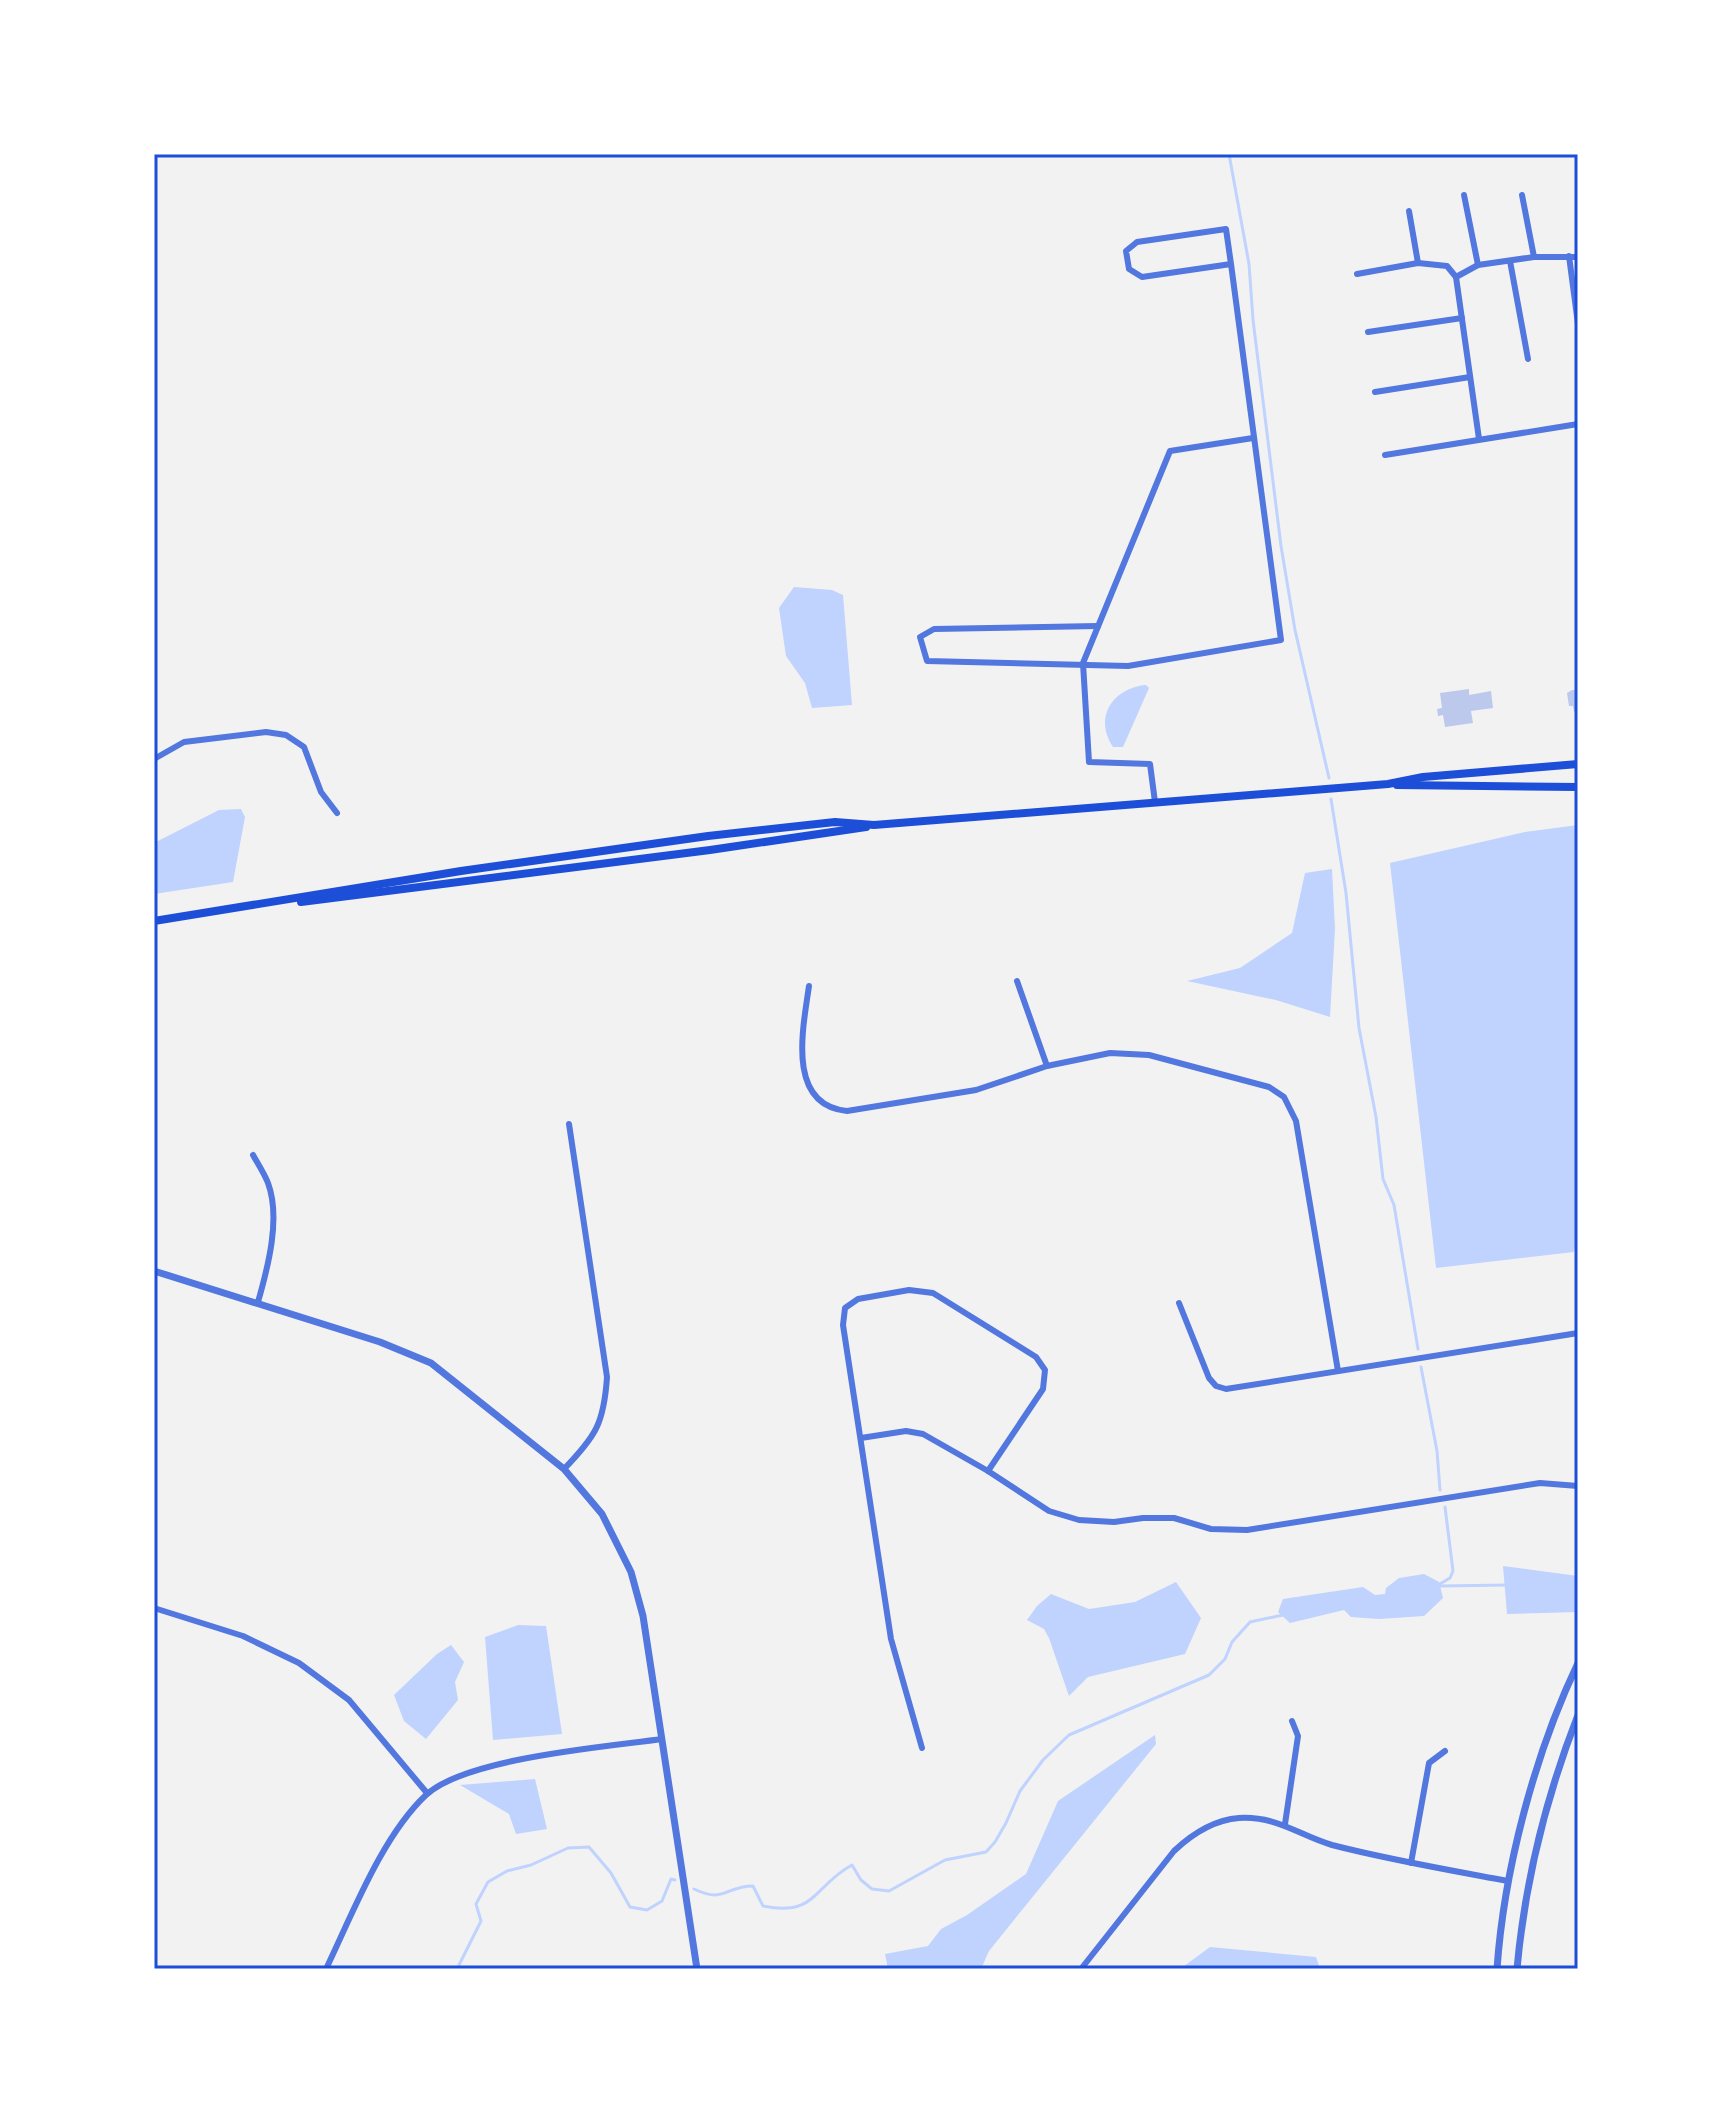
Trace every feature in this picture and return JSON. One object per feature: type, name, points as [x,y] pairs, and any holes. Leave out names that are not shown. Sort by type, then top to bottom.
[{"type":"main road","points":[[154,921],[265,904],[710,850],[874,825],[1388,784],[1423,777],[1578,764]]},
{"type":"main road","points":[[1388,784],[1408,787],[1578,787]]},
{"type":"main road","points":[[265,904],[336,890],[708,836],[835,822],[874,825]]},
{"type":"main road","points":[[708,836],[710,850]]},
{"type":"main road","points":[[648,844],[650,858]]},
{"type":"street","points":[[1464,195],[1478,265]]},
{"type":"street","points":[[1522,195],[1534,257]]},
{"type":"street","points":[[1409,211],[1418,263]]},
{"type":"street","points":[[1098,626],[934,629],[920,637],[927,661],[1128,666],[1281,640],[1253,438],[1231,264],[1226,229],[1137,242],[1126,251],[1129,269],[1142,277],[1231,264]]},
{"type":"street","points":[[1569,256],[1578,324]]},
{"type":"street","points":[[1456,277],[1478,265],[1534,257],[1578,257]]},
{"type":"street","points":[[1510,261],[1528,359]]},
{"type":"street","points":[[1357,274],[1418,263],[1447,266],[1456,277],[1479,439]]},
{"type":"street","points":[[1368,332],[1462,318]]},
{"type":"street","points":[[1375,392],[1470,377]]},
{"type":"street","points":[[1385,455],[1578,424]]},
{"type":"street","points":[[1155,802],[1150,764],[1089,762],[1083,663],[1170,451],[1253,438]]},
{"type":"street","points":[[154,759],[184,742],[266,732],[286,735],[304,747],[321,792],[337,813]]},
{"type":"street","points":[[1017,981],[1047,1066]]},
{"type":"street","points":[[809,986],[800,1042],[809,1091],[832,1109],[847,1111],[976,1090],[1047,1066],[1097,1054],[1135,1053],[1269,1087],[1284,1097],[1296,1121],[1338,1371]]},
{"type":"street","points":[[564,1469],[588,1445],[605,1409],[607,1377],[569,1124]]},
{"type":"street","points":[[253,1155],[269,1186],[273,1231],[268,1267],[258,1302]]},
{"type":"street","points":[[154,1271],[380,1342],[431,1363],[564,1469],[602,1514],[631,1572],[643,1616],[697,1969]]},
{"type":"street","points":[[922,1748],[891,1639],[843,1325],[845,1308],[858,1299],[909,1290],[933,1293],[1036,1357],[1045,1370],[1043,1389],[988,1471]]},
{"type":"street","points":[[1179,1303],[1209,1378],[1216,1386],[1226,1389],[1578,1333]]},
{"type":"street","points":[[861,1438],[906,1431],[923,1434],[1049,1511],[1079,1520],[1114,1522],[1174,1518],[1211,1529],[1263,1528],[1540,1483],[1578,1486]]},
{"type":"street","points":[[154,1608],[243,1636],[299,1663],[349,1700],[427,1793]]},
{"type":"street","points":[[1497,1969],[1508,1881],[1535,1777],[1578,1663]]},
{"type":"street","points":[[1517,1969],[1528,1884],[1544,1810],[1578,1715]]},
{"type":"street","points":[[1285,1824],[1298,1736],[1292,1721]]},
{"type":"street","points":[[326,1969],[393,1834],[427,1793],[457,1777],[506,1762],[662,1739]]},
{"type":"street","points":[[1411,1863],[1429,1763],[1445,1751]]},
{"type":"street","points":[[1081,1969],[1174,1851],[1210,1825],[1235,1818],[1260,1818],[1285,1824],[1329,1844],[1411,1863],[1528,1884]]},
{"type":"water","points":[[794,587],[832,590],[843,595],[852,705],[812,708],[805,683],[786,656],[779,608]]},
{"type":"water","points":[[1146,685],[1149,688],[1123,747],[1113,747],[1105,725],[1110,706],[1124,692]]},
{"type":"water","points":[[241,809],[245,817],[233,882],[154,894],[154,843],[219,810]]},
{"type":"water","points":[[1578,825],[1578,1229],[1574,1252],[1436,1268],[1390,863],[1525,832]]},
{"type":"water","points":[[1332,869],[1335,929],[1330,1017],[1276,1000],[1187,981],[1240,968],[1292,933],[1305,873]]},
{"type":"water","points":[[1503,1566],[1578,1576],[1578,1612],[1507,1614]]},
{"type":"water","points":[[1424,1574],[1439,1582],[1443,1598],[1424,1616],[1351,1617],[1344,1610],[1290,1623],[1278,1612],[1283,1599],[1363,1587],[1375,1595],[1385,1594],[1386,1588],[1399,1578]]},
{"type":"water","points":[[1176,1582],[1201,1618],[1185,1654],[1088,1677],[1069,1696],[1049,1638],[1044,1629],[1027,1620],[1037,1606],[1051,1594],[1089,1609],[1135,1602]]},
{"type":"water","points":[[518,1625],[546,1626],[562,1734],[493,1740],[485,1637]]},
{"type":"water","points":[[451,1645],[464,1662],[455,1682],[458,1700],[426,1739],[404,1721],[394,1695],[437,1654]]},
{"type":"water","points":[[1155,1735],[1156,1744],[989,1951],[981,1969],[888,1969],[885,1954],[928,1946],[941,1929],[1026,1874],[1058,1801]]},
{"type":"water","points":[[535,1779],[547,1829],[516,1834],[509,1814],[460,1785]]},
{"type":"water","points":[[1210,1947],[1316,1957],[1320,1969],[1180,1969]]},
{"type":"building","points":[[1469,689],[1469,695],[1491,691],[1493,708],[1471,711],[1473,723],[1445,727],[1443,715],[1438,716],[1437,709],[1442,708],[1440,693]]},
{"type":"building","points":[[1578,690],[1578,711],[1574,712],[1573,706],[1569,706],[1567,693]]},
{"type":"waterway","points":[[1229,154],[1249,264],[1281,546],[1295,630],[1329,778]]},
{"type":"waterway","points":[[1331,799],[1346,893],[1359,1028],[1376,1117],[1383,1179],[1394,1205],[1418,1349]]},
{"type":"waterway","points":[[1421,1367],[1437,1451],[1440,1490]]},
{"type":"waterway","points":[[1438,1585],[1450,1578],[1453,1571],[1445,1507]]},
{"type":"waterway","points":[[1440,1586],[1508,1585]]},
{"type":"waterway","points":[[694,1889],[719,1895],[753,1886],[763,1906],[794,1907],[813,1898],[852,1865],[861,1880],[872,1889],[889,1891],[945,1860],[986,1852],[1006,1823],[1020,1791],[1043,1760],[1069,1735],[1209,1675],[1225,1659],[1232,1642],[1250,1622],[1283,1615]]},
{"type":"waterway","points":[[457,1969],[481,1921],[476,1904],[488,1882],[507,1871],[531,1865],[568,1848],[589,1847],[611,1873],[630,1907],[647,1910],[662,1901],[671,1879],[675,1880]]}]
